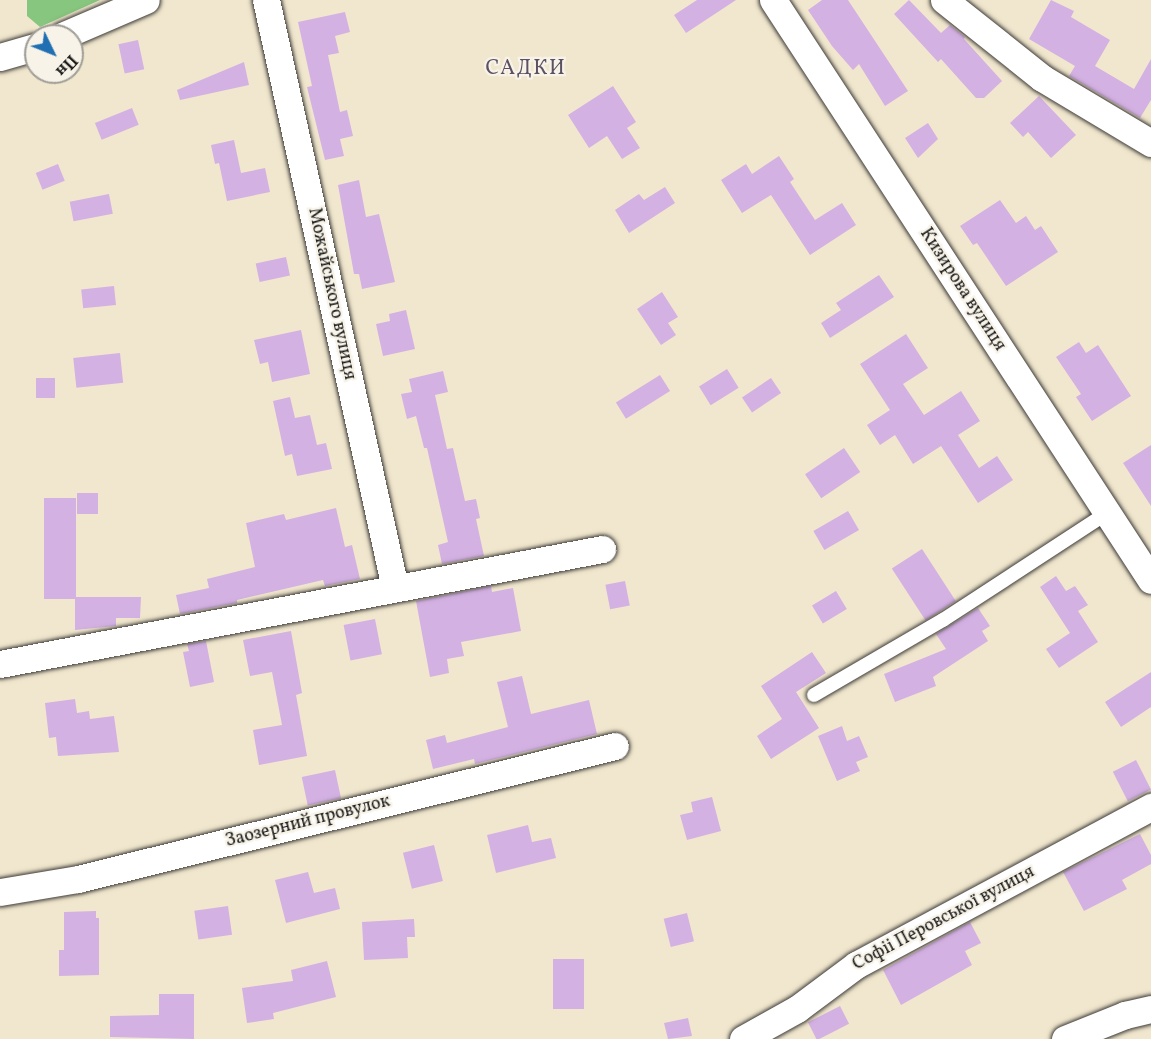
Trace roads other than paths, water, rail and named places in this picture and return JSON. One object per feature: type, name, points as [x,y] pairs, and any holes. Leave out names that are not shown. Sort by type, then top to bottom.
[{"type":"street","points":[[84,27],[146,0]]},
{"type":"street","name":"Можайського вулиця","points":[[266,0],[395,588]]},
{"type":"street","name":"Кизирова вулиця","points":[[773,0],[1151,580]]},
{"type":"street","points":[[944,0],[1042,78],[1151,143]]},
{"type":"street","points":[[0,57],[24,50]]},
{"type":"street","points":[[0,664],[602,549]]},
{"type":"street","name":"Заозерний провулок","points":[[0,892],[78,879],[615,746]]},
{"type":"street","name":"Софіі Перовської вулиця","points":[[743,1039],[797,1009],[856,965],[1151,807]]},
{"type":"street","points":[[1065,1039],[1125,1015],[1151,1009]]},
{"type":"lane","points":[[814,695],[943,620],[1107,513]]},
{"type":"district","name":"САДКИ","points":[[526,69]]}]
